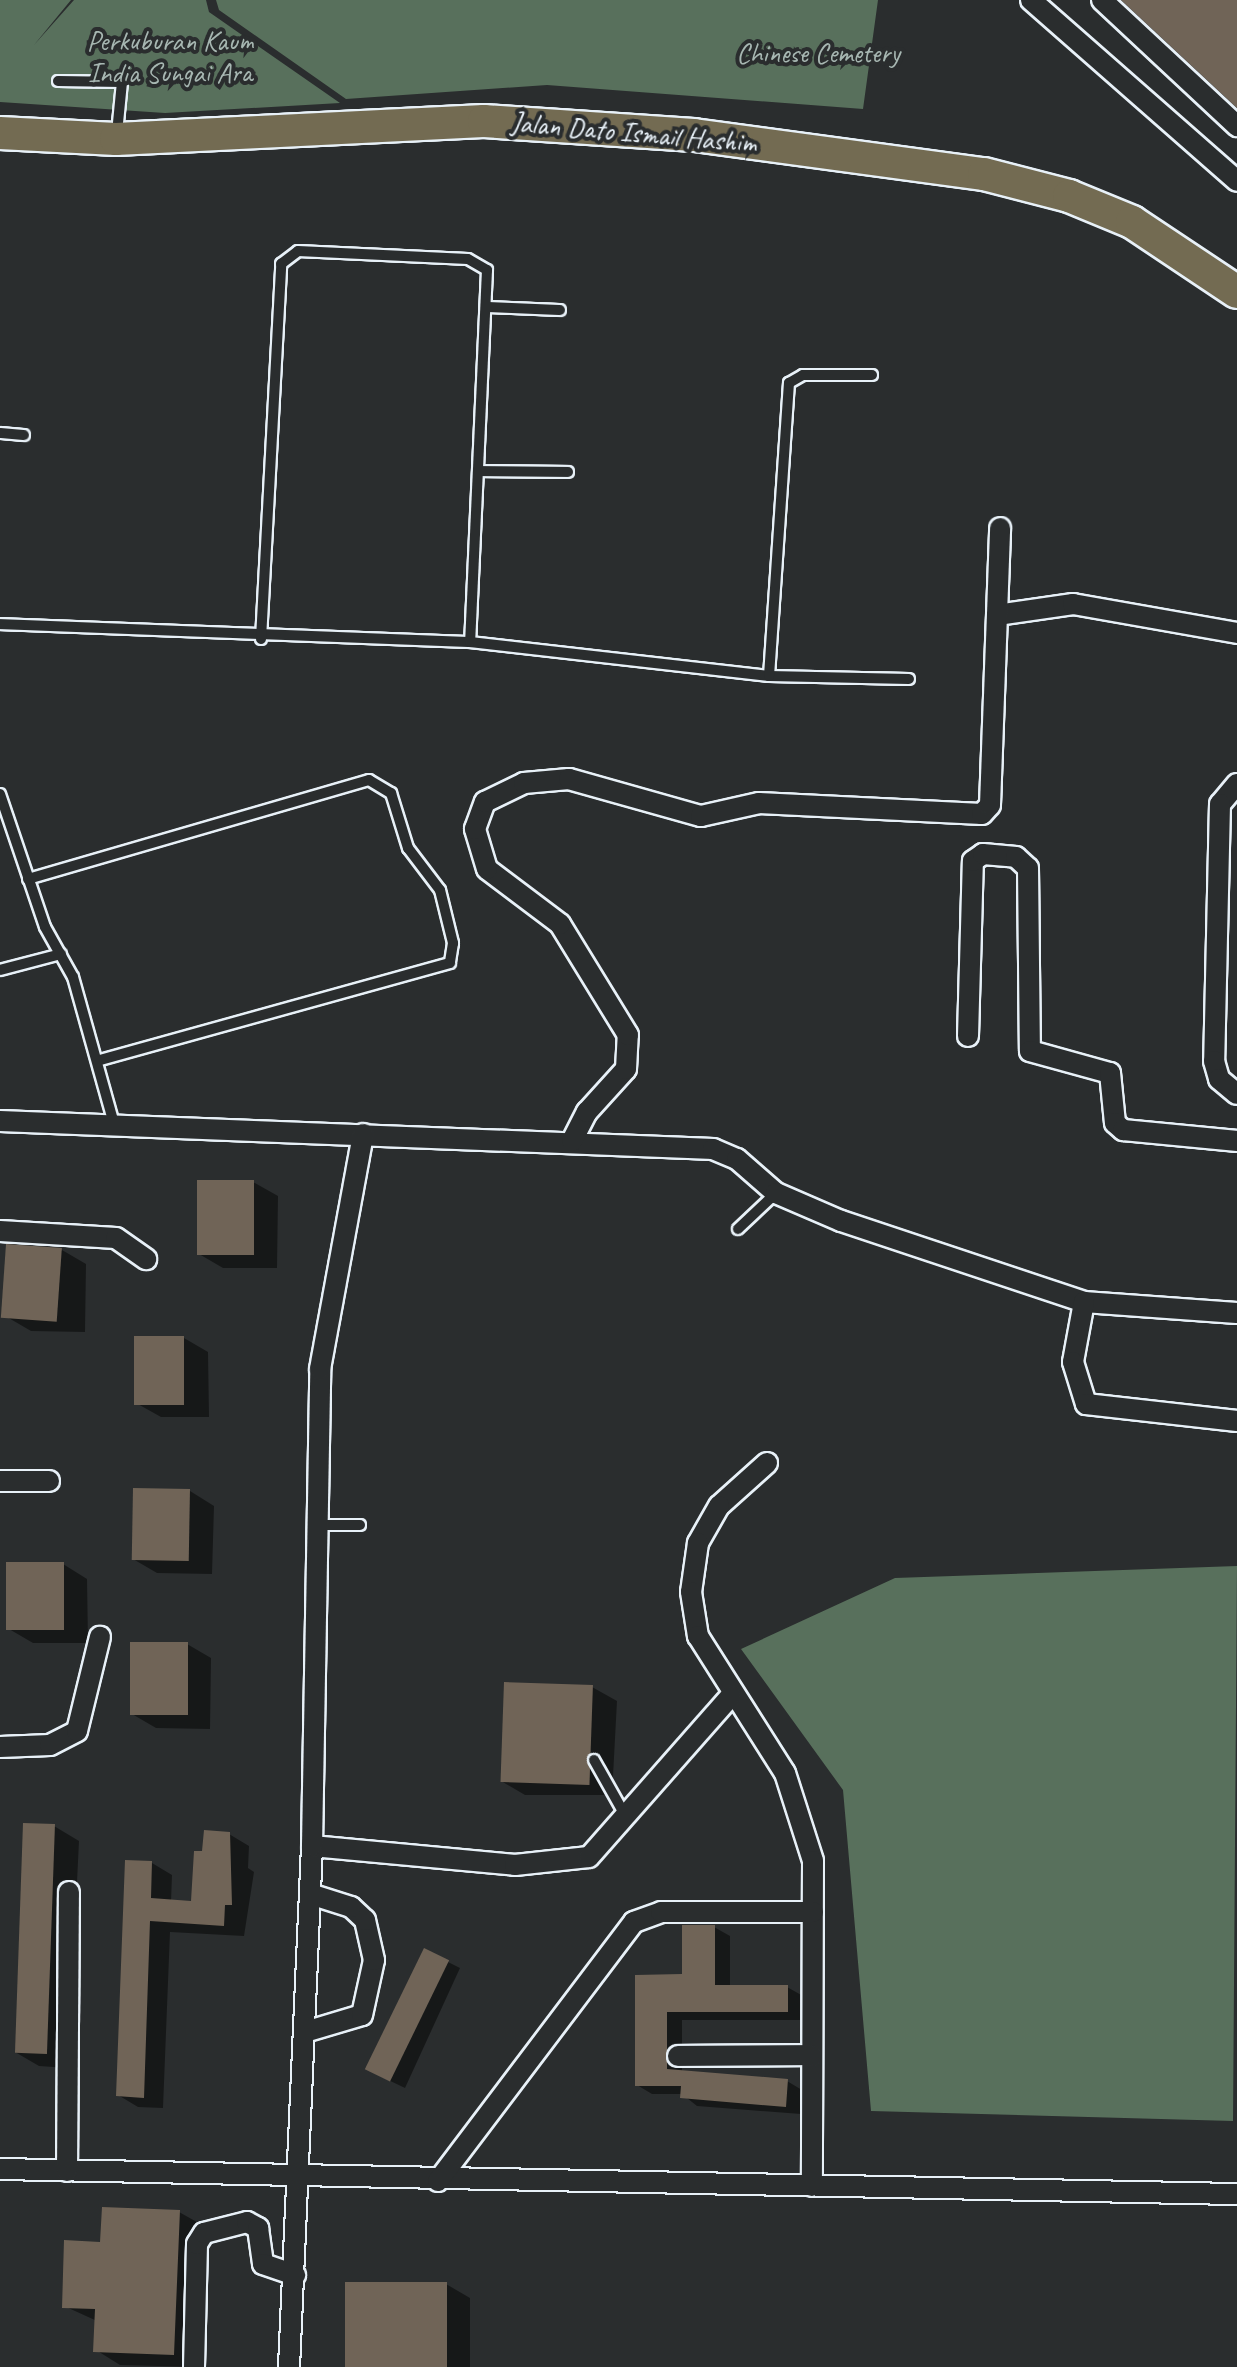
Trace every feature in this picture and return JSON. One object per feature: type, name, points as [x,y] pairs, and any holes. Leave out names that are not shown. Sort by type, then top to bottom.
[{"type":"main road","name":"Jalan Dato Ismail Hashim","points":[[0,133],[116,139],[484,121],[694,135],[984,174],[1132,222],[1202,265],[1237,292]]},
{"type":"main road","points":[[1202,265],[1237,263]]},
{"type":"street","points":[[1031,0],[1237,181]]},
{"type":"street","points":[[1102,0],[1237,126]]},
{"type":"street","points":[[572,1141],[587,1112],[626,1069],[628,1035],[560,924],[487,869],[475,829],[485,802],[524,783],[569,779],[701,816],[759,803],[982,814],[990,805],[1000,528]]},
{"type":"street","points":[[997,615],[1073,604],[1237,633]]},
{"type":"street","points":[[1237,784],[1220,804],[1214,1061],[1219,1079],[1237,1094]]},
{"type":"street","points":[[968,1036],[973,861],[983,854],[1016,857],[1028,868],[1030,1051],[1110,1073],[1115,1123],[1123,1130],[1237,1141]]},
{"type":"street","points":[[0,1121],[572,1141],[713,1149],[737,1159],[776,1193],[1084,1302],[1237,1313]]},
{"type":"street","points":[[289,2367],[301,2179],[312,1846],[320,1369],[363,1134]]},
{"type":"street","points":[[0,1231],[116,1238],[146,1259]]},
{"type":"street","points":[[1084,1302],[1073,1362],[1086,1404],[1237,1421]]},
{"type":"street","points":[[767,1463],[719,1506],[698,1543],[691,1592],[698,1636],[731,1696],[766,1741],[802,1811],[813,1861],[812,2186]]},
{"type":"street","points":[[0,1481],[49,1481]]},
{"type":"street","points":[[0,1747],[50,1745],[77,1731],[100,1637]]},
{"type":"street","points":[[312,1846],[549,1865],[589,1857],[731,1696]]},
{"type":"street","points":[[67,2171],[69,1892]]},
{"type":"street","points":[[305,2032],[362,2015],[374,1960],[365,1920],[351,1907],[310,1894]]},
{"type":"street","points":[[438,2181],[634,1922],[661,1912],[813,1912]]},
{"type":"street","points":[[678,2056],[812,2055]]},
{"type":"street","points":[[0,2169],[301,2179],[1237,2194]]},
{"type":"street","points":[[194,2367],[197,2244],[204,2233],[247,2222],[258,2228],[263,2264],[295,2275]]},
{"type":"lane","points":[[58,81],[122,82],[116,139]]},
{"type":"lane","points":[[261,639],[281,264],[298,251],[468,259],[487,270],[470,642]]},
{"type":"lane","points":[[487,307],[560,310]]},
{"type":"lane","points":[[769,676],[789,383],[803,375],[872,375]]},
{"type":"lane","points":[[0,433],[24,435]]},
{"type":"lane","points":[[479,471],[568,472]]},
{"type":"lane","points":[[0,624],[261,639],[470,642],[769,676],[909,679]]},
{"type":"lane","points":[[28,879],[369,780],[391,793],[408,848],[440,890],[453,943],[450,963],[97,1061]]},
{"type":"lane","points":[[0,794],[28,879],[61,954],[97,1061],[114,1124]]},
{"type":"lane","points":[[0,970],[61,954]]},
{"type":"lane","points":[[738,1229],[776,1193]]},
{"type":"lane","points":[[317,1525],[360,1525]]},
{"type":"lane","points":[[594,1760],[627,1817]]},
{"type":"green space","name":"Perkuburan Kaum India Sungai Ara","points":[[0,0],[71,0],[34,45],[74,0],[206,0],[209,12],[340,103],[165,113],[0,102]]},
{"type":"green space","name":"Chinese Cemetery","points":[[216,0],[878,0],[863,109],[547,85],[346,99],[219,10]]},
{"type":"green space","points":[[1237,1566],[1233,2121],[871,2111],[843,1790],[741,1649],[895,1578]]},
{"type":"building","points":[[1121,0],[1237,0],[1237,108]]},
{"type":"building","points":[[197,1180],[254,1180],[254,1255],[197,1255]]},
{"type":"building","points":[[6,1244],[62,1248],[57,1322],[1,1318]]},
{"type":"building","points":[[134,1336],[184,1336],[184,1405],[134,1405]]},
{"type":"building","points":[[133,1488],[190,1489],[189,1561],[132,1560]]},
{"type":"building","points":[[6,1562],[64,1562],[64,1630],[6,1630]]},
{"type":"building","points":[[130,1642],[188,1642],[188,1715],[130,1715]]},
{"type":"building","points":[[504,1682],[593,1685],[589,1785],[501,1782]]},
{"type":"building","points":[[23,1823],[55,1824],[47,2054],[15,2053]]},
{"type":"building","points":[[204,1830],[230,1832],[232,1905],[225,1905],[224,1926],[150,1921],[144,2098],[116,2096],[125,1860],[152,1861],[151,1898],[191,1901],[194,1851],[202,1851]]},
{"type":"building","points":[[682,1925],[715,1925],[715,1985],[788,1985],[788,2012],[667,2012],[667,2069],[788,2079],[786,2107],[680,2098],[681,2086],[635,2086],[635,1975],[682,1974]]},
{"type":"building","points":[[424,1948],[449,1960],[390,2082],[365,2069]]},
{"type":"building","points":[[102,2207],[180,2210],[174,2355],[93,2352],[95,2309],[62,2308],[64,2240],[100,2242]]},
{"type":"building","points":[[345,2282],[447,2282],[447,2367],[345,2367]]}]
